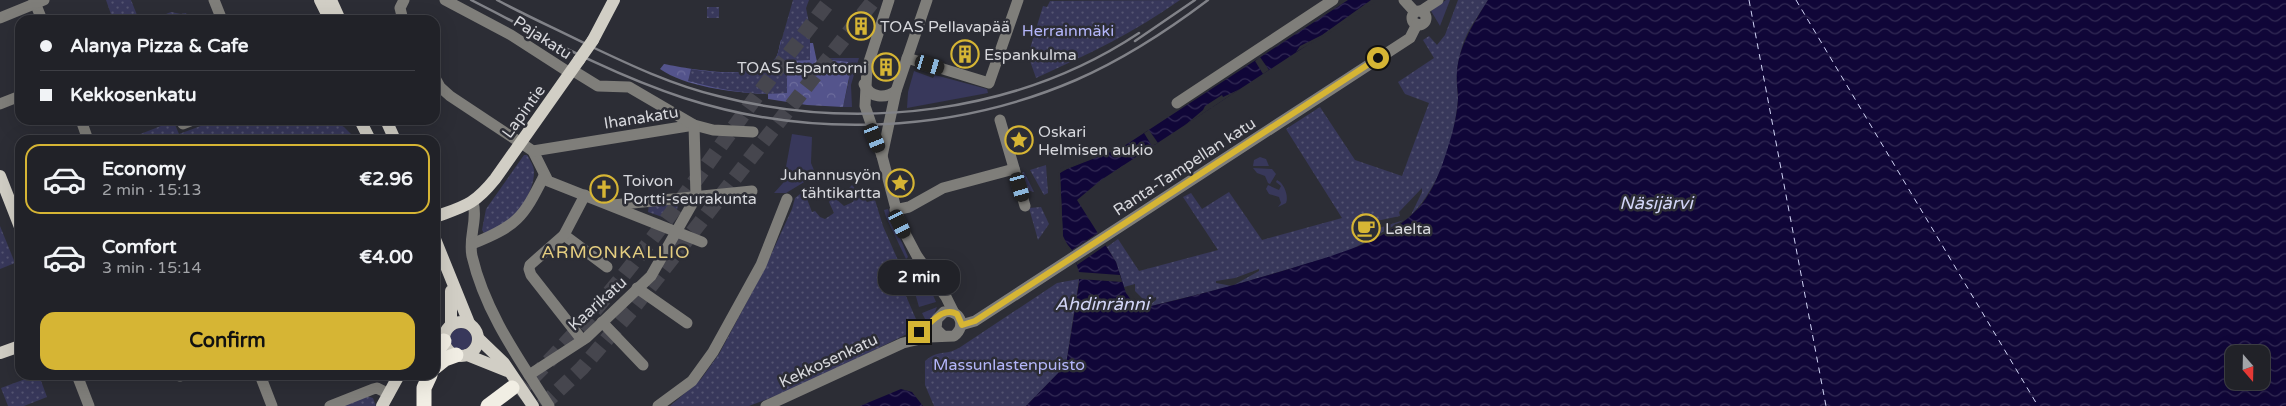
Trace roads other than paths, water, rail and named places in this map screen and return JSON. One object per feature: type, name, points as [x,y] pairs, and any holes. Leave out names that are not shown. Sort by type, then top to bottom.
[{"type":"highway","points":[[440,346],[444,341]]},
{"type":"highway","points":[[440,363],[445,359],[462,355]]},
{"type":"highway","points":[[415,406],[419,380]]},
{"type":"highway","points":[[424,406],[424,388],[428,380]]},
{"type":"highway","points":[[488,406],[514,391],[501,406]]},
{"type":"main road","points":[[320,0],[328,15]]},
{"type":"main road","points":[[332,0],[338,15]]},
{"type":"main road","name":"Lapintie","points":[[440,215],[473,202],[495,179],[593,40],[614,0]]},
{"type":"main road","points":[[0,176],[15,215]]},
{"type":"main road","points":[[440,252],[468,323],[475,330],[478,338],[504,363],[508,372],[533,406]]},
{"type":"main road","points":[[452,282],[451,325],[446,332],[444,341],[448,350],[508,372]]},
{"type":"main road","points":[[451,325],[461,322],[468,323]]},
{"type":"main road","points":[[462,355],[476,346],[478,338]]},
{"type":"main road","points":[[0,354],[15,348]]},
{"type":"main road","points":[[382,406],[396,380]]},
{"type":"street","points":[[214,0],[220,15]]},
{"type":"street","name":"Pajakatu","points":[[445,0],[574,68],[598,86],[629,87],[694,126]]},
{"type":"street","points":[[889,0],[866,68],[864,84],[865,106],[882,156],[895,210],[907,240],[935,284],[946,297],[954,313],[959,317],[962,325],[954,336],[943,336],[936,329],[939,316],[935,284]]},
{"type":"street","points":[[882,156],[896,91],[911,59],[927,0]]},
{"type":"street","points":[[911,59],[989,83],[1018,0]]},
{"type":"street","points":[[1177,103],[1333,0]]},
{"type":"street","points":[[1404,0],[1418,12],[1438,0]]},
{"type":"street","points":[[0,18],[38,1],[41,15]]},
{"type":"street","name":"Ranta-Tampellan katu","points":[[962,325],[975,321],[1045,273],[1102,239],[1410,38],[1416,24],[1412,19],[1418,12]]},
{"type":"street","points":[[864,84],[870,92],[880,96],[892,94],[896,91]]},
{"type":"street","points":[[440,87],[450,96],[534,151],[544,176],[548,181],[702,242]]},
{"type":"street","points":[[0,104],[15,98]]},
{"type":"street","points":[[1000,120],[1025,206]]},
{"type":"street","points":[[694,126],[696,197]]},
{"type":"street","name":"Ihanakatu","points":[[534,151],[694,126],[713,130],[753,132]]},
{"type":"street","points":[[895,210],[909,206],[943,188],[1014,169]]},
{"type":"street","points":[[472,244],[497,234],[523,214],[544,176]]},
{"type":"street","points":[[611,205],[752,191]]},
{"type":"street","points":[[582,340],[531,275],[529,269],[530,265],[564,235],[585,195]]},
{"type":"street","name":"Kaarikatu","points":[[529,374],[582,340],[651,276],[674,231],[696,197]]},
{"type":"street","points":[[658,406],[692,381],[713,352],[761,265],[787,199]]},
{"type":"street","points":[[473,202],[476,216],[472,244],[473,258],[496,321],[549,406]]},
{"type":"street","points":[[564,235],[607,267]]},
{"type":"street","points":[[638,288],[686,323]]},
{"type":"street","points":[[939,316],[947,312],[954,313]]},
{"type":"street","name":"Kekkosenkatu","points":[[766,406],[903,342],[939,316]]},
{"type":"street","points":[[602,322],[643,365]]},
{"type":"street","name":"Kekkosenkatu","points":[[903,342],[929,336],[943,336]]},
{"type":"street","points":[[79,380],[89,406]]},
{"type":"street","points":[[262,380],[272,406]]},
{"type":"street","points":[[330,406],[377,388],[389,394]]},
{"type":"water","name":"Näsijärvi","points":[[1348,0],[1376,0],[1101,180],[1077,200],[1116,262],[1126,293],[1140,312],[1147,307],[1230,286],[1355,248],[1392,230],[1408,218],[1426,199],[1443,162],[1452,135],[1457,111],[1458,62],[1468,34],[1488,0],[2286,0],[2286,406],[1026,406],[1066,365],[1079,283],[1079,272],[1072,250],[1063,239],[1060,173],[1121,148]]},
{"type":"water","points":[[901,389],[912,392],[923,406],[860,406]]},
{"type":"tunnel","points":[[516,394],[579,328],[637,258],[830,0]]},
{"type":"tunnel","points":[[542,406],[582,368],[631,311],[874,0]]},
{"type":"railway","points":[[471,0],[602,66],[684,98],[732,111],[782,120],[831,124],[881,124],[931,120],[981,111],[1029,98],[1076,80],[1128,54],[1177,23],[1208,0]]},
{"type":"railway","points":[[497,0],[620,60],[684,86],[718,96],[771,107],[826,113],[881,113],[935,108],[989,98],[1041,82],[1092,60],[1139,33]]},
{"type":"railway","points":[[1135,41],[1195,0]]},
{"type":"place","name":"TOAS Pellavapää","points":[[861,26]]},
{"type":"place","name":"Espankulma","points":[[965,54]]},
{"type":"place","name":"TOAS Espantorni","points":[[886,67]]},
{"type":"place","name":"Oskari Helmisen aukio","points":[[1019,140]]},
{"type":"place","name":"Juhannusyön tähtikartta","points":[[900,183]]},
{"type":"place","name":"Toivon Portti-seurakunta","points":[[604,189]]},
{"type":"place","name":"Laelta","points":[[1366,228]]},
{"type":"district","name":"ARMONKALLIO","points":[[616,252]]},
{"type":"park label","name":"Herrainmäki","points":[[1068,30]]},
{"type":"park label","name":"Massunlastenpuisto","points":[[1009,364]]},
{"type":"water label","name":"Ahdinränni","points":[[1102,304]]}]
